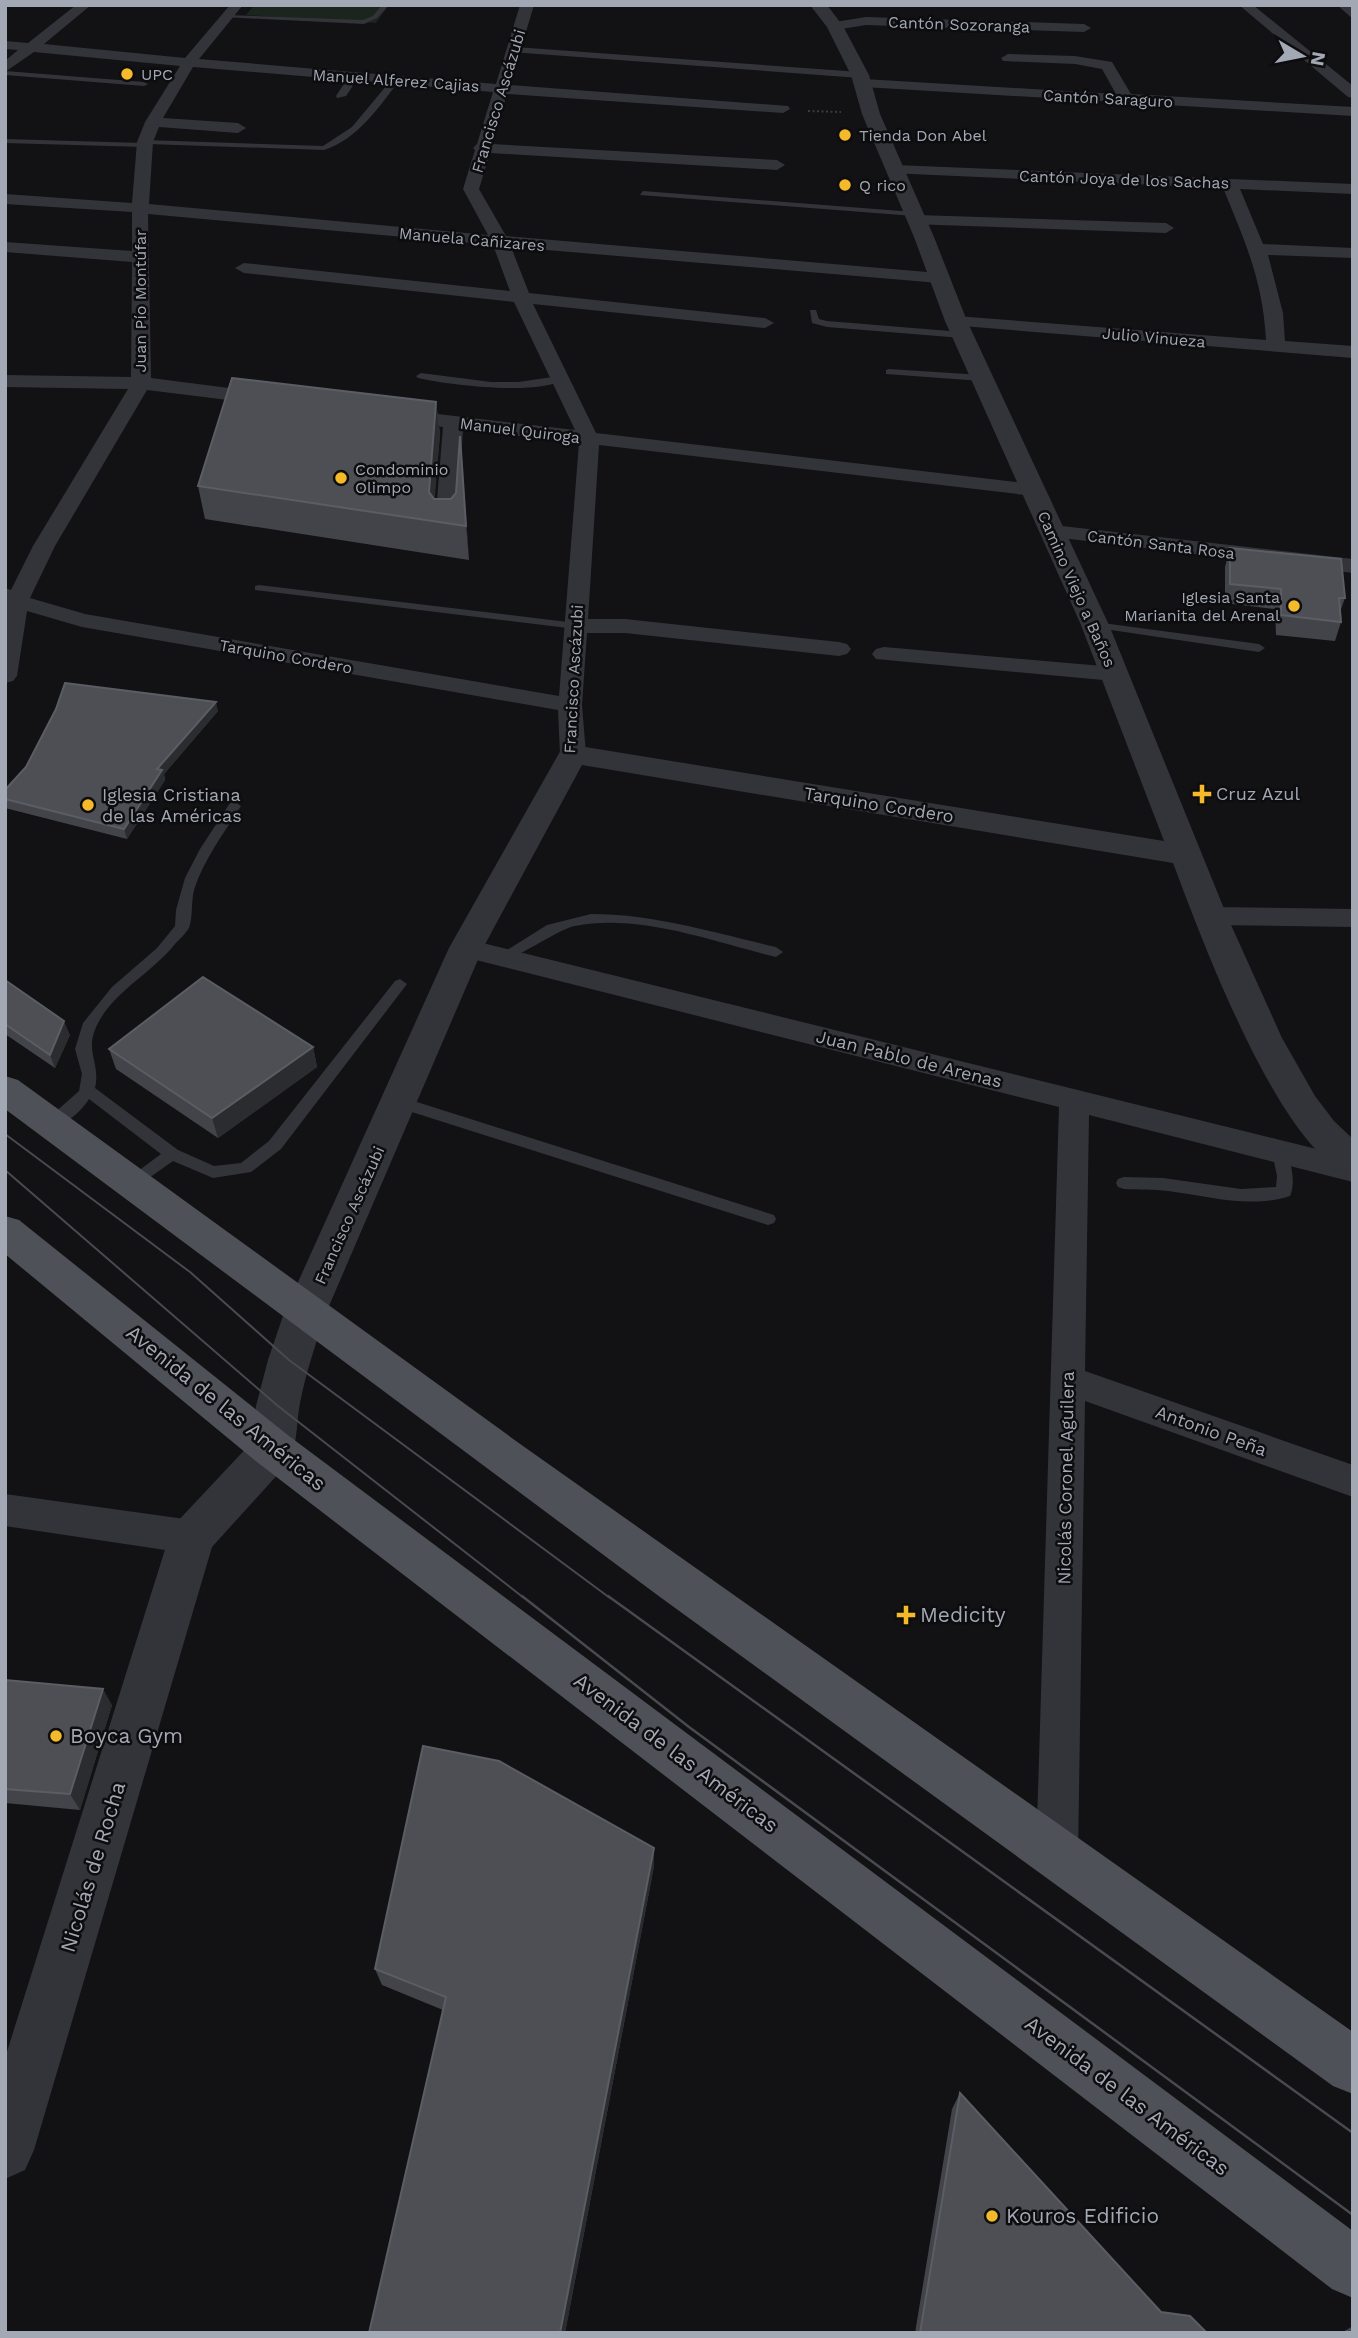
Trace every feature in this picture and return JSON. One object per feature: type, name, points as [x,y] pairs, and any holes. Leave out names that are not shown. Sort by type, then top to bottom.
[{"type":"main road","points":[[5,1089],[305,1313],[1057,1856],[1353,2066]]},
{"type":"main road","name":"Avenida de las Américas","points":[[5,1231],[273,1449],[1353,2267]]},
{"type":"street","points":[[5,70],[85,5]]},
{"type":"street","name":"Juan Pío Montúfar","points":[[5,676],[11,598],[141,383],[140,208],[145,144],[153,122],[189,62],[237,5]]},
{"type":"street","name":"Francisco Ascázubi","points":[[273,1449],[278,1406],[289,1360],[305,1313],[466,948],[572,754],[570,705],[589,439],[522,299],[500,242],[471,189],[481,148],[515,50],[527,5]]},
{"type":"street","name":"Camino Viejo a Baños","points":[[818,5],[835,26],[862,79],[871,114],[959,328],[1095,625],[1210,916],[1286,1082],[1321,1132],[1353,1162]]},
{"type":"street","points":[[1245,5],[1346,81],[1353,94]]},
{"type":"street","points":[[1343,5],[1353,15]]},
{"type":"street","name":"Cantón Sozoranga","points":[[835,26],[866,21],[1084,28]]},
{"type":"street","name":"Manuel Alferez Cajias","points":[[5,46],[353,78],[783,109]]},
{"type":"street","points":[[515,50],[862,79]]},
{"type":"street","points":[[1008,58],[1075,60],[1107,65],[1121,86],[1125,99]]},
{"type":"street","points":[[341,96],[353,78]]},
{"type":"street","name":"Cantón Saraguro","points":[[862,79],[1125,99],[1353,112]]},
{"type":"street","points":[[153,122],[238,128]]},
{"type":"street","points":[[481,148],[777,165]]},
{"type":"street","name":"Cantón Joya de los Sachas","points":[[895,170],[1353,189]]},
{"type":"street","points":[[1230,183],[1258,249],[1270,293],[1276,346]]},
{"type":"street","name":"Manuela Cañizares","points":[[5,199],[140,208],[500,242],[939,278]]},
{"type":"street","points":[[918,223],[1166,228]]},
{"type":"street","points":[[918,223],[960,239]]},
{"type":"street","points":[[5,247],[140,257]]},
{"type":"street","points":[[1258,249],[1353,253]]},
{"type":"street","points":[[244,268],[765,323]]},
{"type":"street","name":"Julio Vinueza","points":[[959,328],[1353,352]]},
{"type":"street","points":[[5,381],[141,383],[290,401]]},
{"type":"street","name":"Manuel Quiroga","points":[[371,412],[1034,490]]},
{"type":"street","points":[[446,525],[453,422]]},
{"type":"street","name":"Cantón Santa Rosa","points":[[1053,531],[1353,566]]},
{"type":"street","name":"Tarquino Cordero","points":[[11,598],[82,620],[570,705]]},
{"type":"street","points":[[576,626],[625,626],[839,649]]},
{"type":"street","points":[[884,654],[1114,674]]},
{"type":"street","name":"Tarquino Cordero","points":[[572,754],[1186,855]]},
{"type":"street","points":[[1210,916],[1353,918]]},
{"type":"street","name":"Juan Pablo de Arenas","points":[[466,948],[1353,1170]]},
{"type":"street","name":"Nicolás Coronel Aguilera","points":[[1057,1856],[1074,1100]]},
{"type":"street","name":"Antonio Peña","points":[[1068,1380],[1353,1481]]},
{"type":"street","name":"Nicolás de Rocha","points":[[5,2150],[20,2055],[192,1537],[273,1449]]},
{"type":"street","points":[[5,1510],[192,1537]]},
{"type":"lane","points":[[226,17],[364,22],[375,18],[386,5]]},
{"type":"lane","points":[[5,70],[144,84]]},
{"type":"lane","points":[[5,141],[324,148],[338,144],[352,133],[395,81]]},
{"type":"lane","points":[[643,193],[918,223]]},
{"type":"lane","points":[[813,312],[814,321],[827,324],[959,328]]},
{"type":"lane","points":[[889,372],[982,378]]},
{"type":"lane","points":[[421,376],[491,385],[560,379]]},
{"type":"lane","points":[[259,588],[576,626]]},
{"type":"lane","points":[[1095,625],[1259,648]]},
{"type":"lane","points":[[51,1123],[77,1106],[89,1090],[90,1068],[82,1049],[90,1023],[117,990],[162,951],[182,927],[182,911],[195,867],[235,806]]},
{"type":"lane","points":[[503,957],[545,932],[572,921],[626,917],[776,952]]},
{"type":"lane","points":[[89,1090],[172,1154],[213,1172],[245,1168],[275,1145],[400,984]]},
{"type":"lane","points":[[398,1102],[768,1219]]},
{"type":"lane","points":[[1124,1183],[1165,1184],[1210,1192],[1269,1195],[1284,1192],[1285,1176],[1280,1152]]},
{"type":"lane","points":[[132,1184],[172,1154]]},
{"type":"path","points":[[783,109],[871,114]]},
{"type":"shaded area","points":[[254,5],[389,5],[376,23],[246,15]]},
{"type":"building","name":"Condominio Olimpo","points":[[232,378],[436,402],[429,492],[434,499],[451,499],[456,493],[460,436],[466,526],[198,486]]},
{"type":"building","points":[[1230,548],[1341,559],[1345,598],[1339,598],[1341,622],[1281,615],[1281,589],[1230,584]]},
{"type":"building","points":[[65,683],[216,702],[157,769],[162,770],[124,829],[5,799],[5,790],[26,767],[56,709]]},
{"type":"building","points":[[203,977],[313,1047],[212,1118],[109,1049]]},
{"type":"building","points":[[5,980],[64,1021],[50,1055],[5,1024]]},
{"type":"building","points":[[5,1680],[103,1689],[70,1794],[5,1789]]},
{"type":"building","points":[[423,1746],[499,1761],[654,1848],[560,2333],[369,2333],[446,1997],[375,1969]]},
{"type":"building","name":"Kouros Edificio","points":[[960,2093],[1161,2312],[1190,2316],[1207,2333],[920,2333]]},
{"type":"tram line","points":[[5,1134],[190,1272],[289,1360],[610,1598]]},
{"type":"tram line","points":[[5,1170],[278,1406],[524,1598]]},
{"type":"tram line","points":[[522,1596],[689,1727],[1353,2215]]},
{"type":"tram line","points":[[608,1596],[1353,2133]]},
{"type":"place","name":"UPC","points":[[127,74]]},
{"type":"place","name":"Tienda Don Abel","points":[[845,135]]},
{"type":"place","name":"Q rico","points":[[845,185]]},
{"type":"place","name":"Condominio Olimpo","points":[[341,478]]},
{"type":"place","name":"Iglesia Santa Marianita del Arenal","points":[[1294,606]]},
{"type":"place","name":"Cruz Azul","points":[[1202,794]]},
{"type":"place","name":"Iglesia Cristiana de las Américas","points":[[88,805]]},
{"type":"place","name":"Medicity","points":[[906,1615]]},
{"type":"place","name":"Boyca Gym","points":[[56,1736]]},
{"type":"place","name":"Kouros Edificio","points":[[992,2216]]}]
